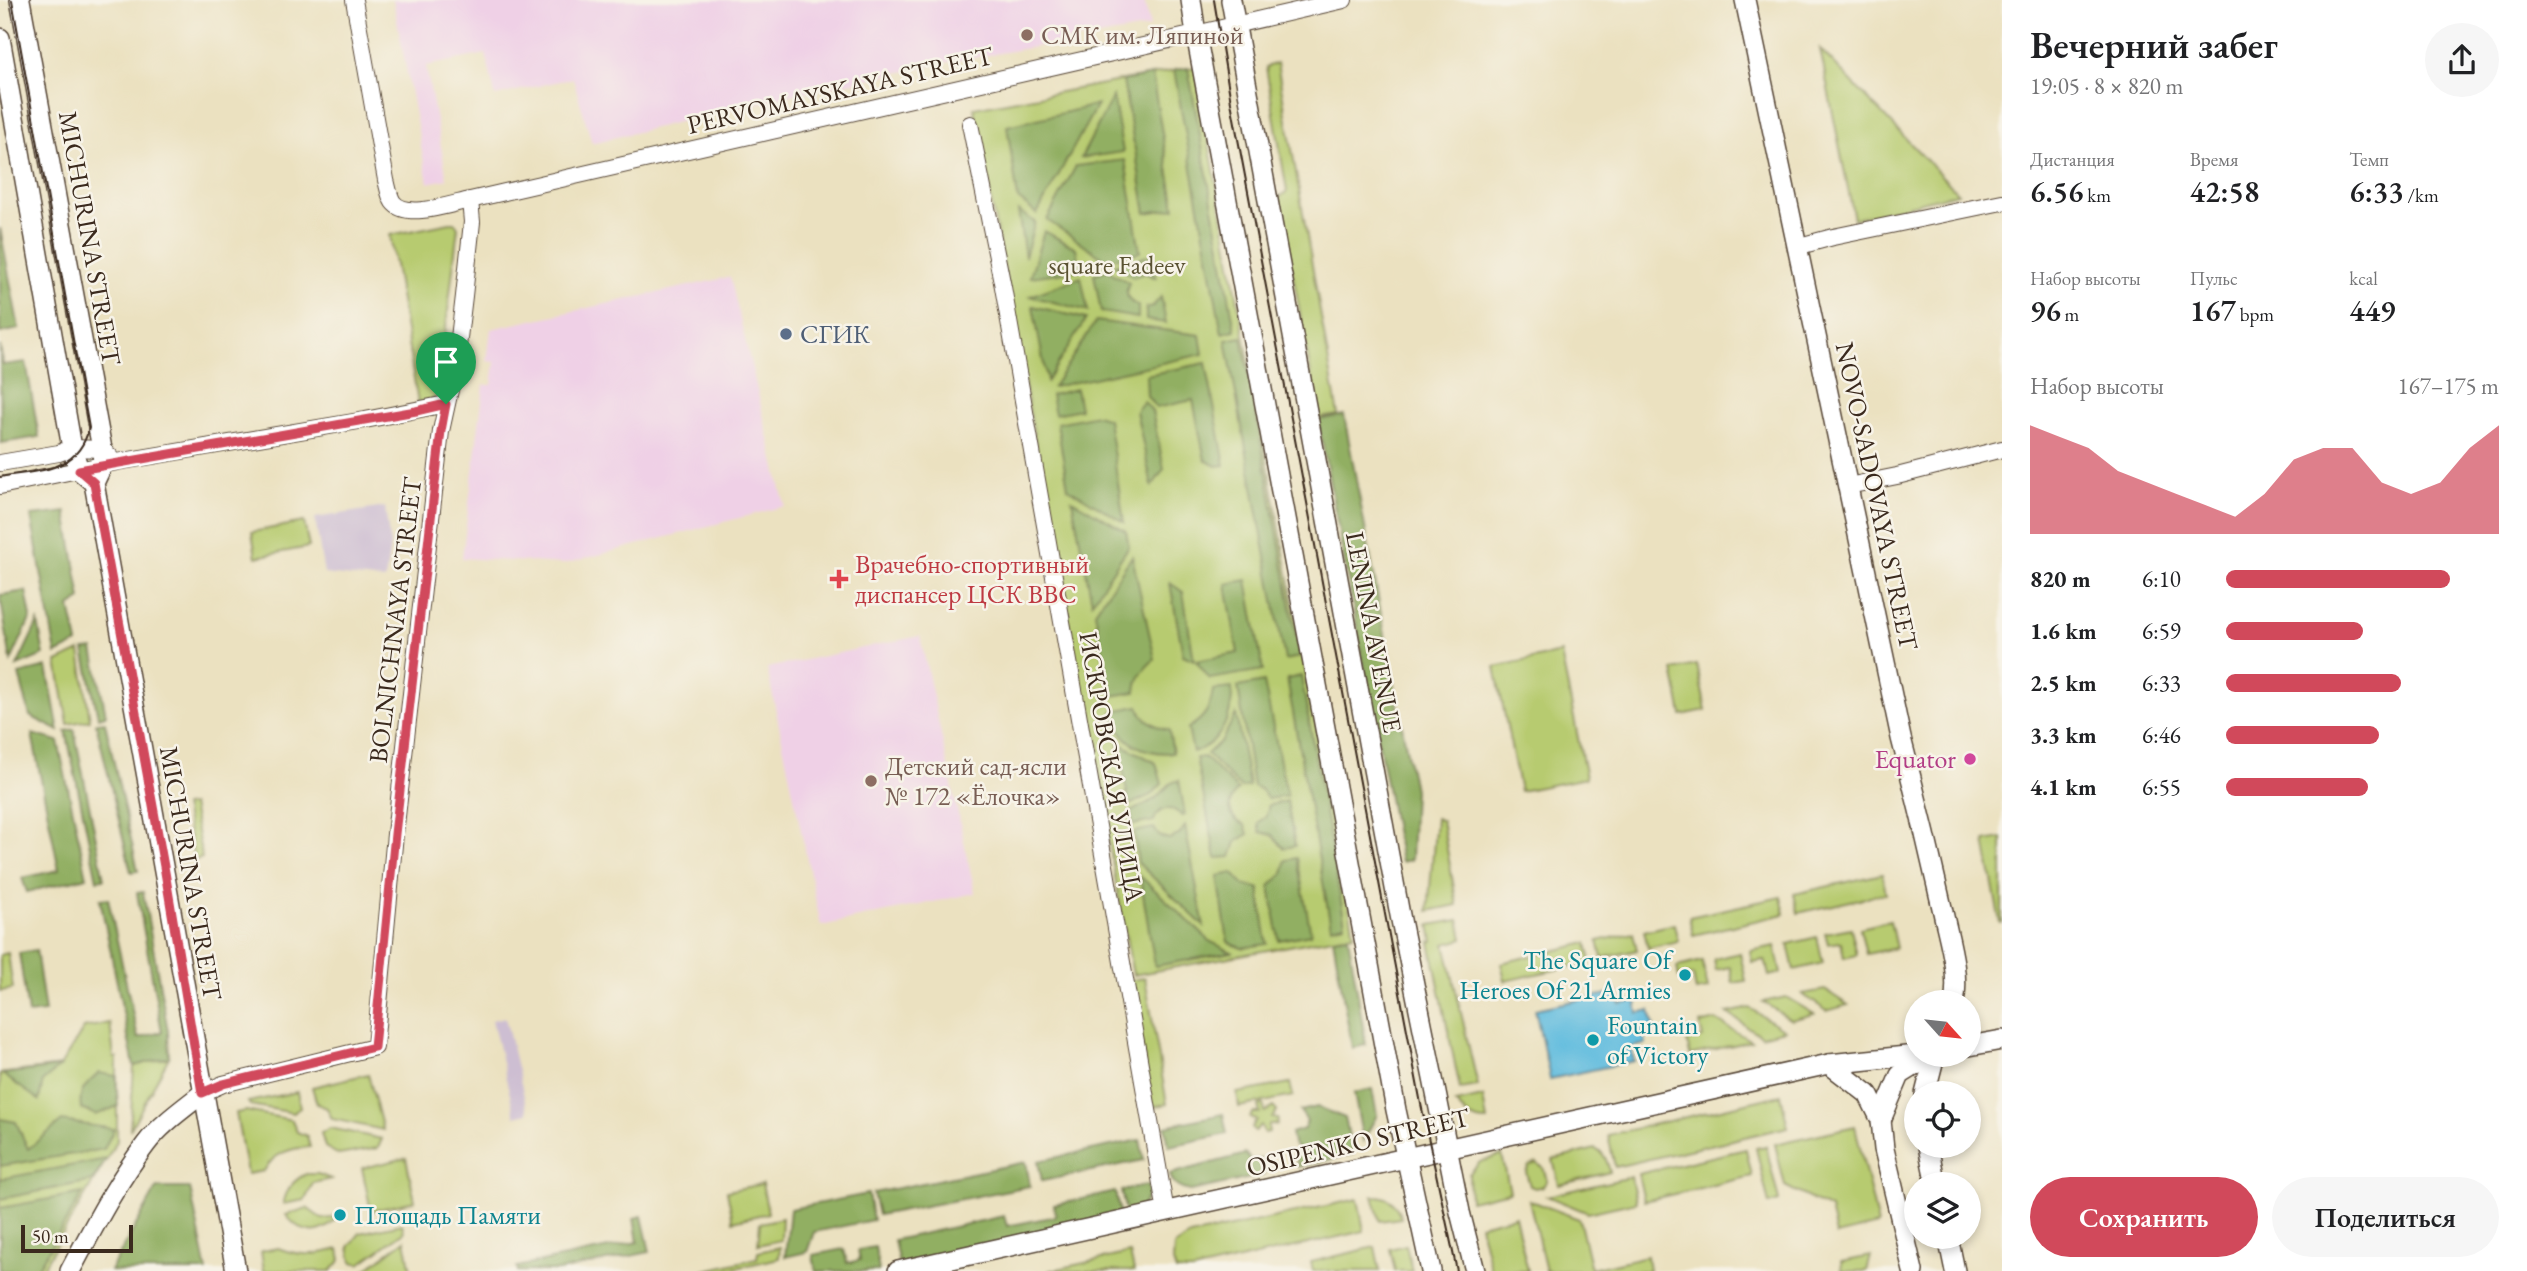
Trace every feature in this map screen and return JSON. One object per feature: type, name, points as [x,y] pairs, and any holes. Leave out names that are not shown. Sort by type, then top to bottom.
[{"type":"main road","name":"MICHURINA STREET","points":[[20,0],[107,458]]},
{"type":"main road","points":[[1191,0],[1406,1158],[1431,1271]]},
{"type":"main road","name":"LENINA AVENUE","points":[[1231,0],[1403,929],[1460,1212],[1475,1271]]},
{"type":"main road","name":"NOVO-SADOVAYA STREET","points":[[1745,0],[1901,738],[1928,842],[1957,990]]},
{"type":"main road","name":"MICHURINA STREET","points":[[0,38],[72,448],[79,470]]},
{"type":"main road","points":[[79,470],[94,483],[107,458]]},
{"type":"main road","name":"MICHURINA STREET","points":[[94,483],[236,1271]]},
{"type":"main road","points":[[1981,1044],[2002,1040]]},
{"type":"main road","name":"OSIPENKO STREET","points":[[898,1271],[1829,1064],[1904,1056]]},
{"type":"main road","points":[[1829,1064],[1868,1094],[1881,1120],[1884,1149],[1913,1271]]},
{"type":"main road","points":[[1881,1120],[1900,1075],[1912,1068]]},
{"type":"main road","points":[[70,1271],[88,1236],[147,1143],[202,1093]]},
{"type":"main road","points":[[1950,1249],[1955,1271]]},
{"type":"street","name":"PERVOMAYSKAYA STREET","points":[[354,0],[386,180],[393,202],[403,210],[414,211],[1344,0]]},
{"type":"street","name":"ИСКРОВСКАЯ УЛИЦА","points":[[971,124],[1003,288],[1166,1212]]},
{"type":"street","name":"BOLNICHNAYA STREET","points":[[202,1093],[223,1084],[374,1047],[395,834],[441,431],[456,363],[464,296],[472,222],[470,200]]},
{"type":"street","points":[[1796,247],[2002,202]]},
{"type":"street","points":[[0,486],[79,470],[107,458],[378,418],[446,404]]},
{"type":"street","points":[[0,463],[59,453],[72,448],[107,458]]},
{"type":"street","points":[[1848,486],[2002,449]]},
{"type":"shaded area","points":[[393,0],[1144,0],[1150,27],[954,61],[777,98],[592,143],[573,78],[495,96],[486,54],[426,66],[447,179],[428,183]]},
{"type":"shaded area","points":[[730,277],[785,506],[564,564],[462,558],[484,385],[492,385],[495,362],[487,361],[491,329]]},
{"type":"shaded area","points":[[385,507],[390,545],[385,580],[324,574],[315,518]]},
{"type":"shaded area","name":"Детский сад-ясли № 172 «Ёлочка»","points":[[920,636],[975,893],[821,926],[767,668]]},
{"type":"shaded area","points":[[505,1017],[528,1113],[515,1116],[492,1020]]},
{"type":"green space","points":[[1820,49],[1958,193],[1854,219]]},
{"type":"green space","points":[[1277,63],[1338,415],[1319,418],[1279,198],[1287,191],[1266,67]]},
{"type":"green space","name":"square Fadeev","points":[[1195,67],[1354,934],[1133,975],[974,108]]},
{"type":"green space","points":[[1188,68],[1235,330],[1222,333],[1174,70]]},
{"type":"green space","points":[[1152,75],[1175,208],[1146,213],[1123,81]]},
{"type":"green space","points":[[1113,96],[1123,152],[1081,158]]},
{"type":"green space","points":[[1097,105],[1037,214],[1018,199],[1007,126]]},
{"type":"green space","points":[[1125,160],[1140,252],[1107,260],[1047,220],[1076,166]]},
{"type":"green space","points":[[1018,211],[1035,222],[1025,257]]},
{"type":"green space","points":[[455,223],[458,227],[438,394],[431,400],[418,403],[390,235]]},
{"type":"green space","points":[[0,228],[19,329],[0,333]]},
{"type":"green space","points":[[1044,231],[1076,248],[1080,270],[1030,277]]},
{"type":"green space","points":[[1151,255],[1156,278],[1145,273],[1133,277],[1115,265]]},
{"type":"green space","points":[[1107,270],[1129,283],[1127,294],[1138,306],[1138,318],[1101,312],[1094,274]]},
{"type":"green space","points":[[1081,277],[1088,311],[1030,296]]},
{"type":"green space","points":[[1161,297],[1166,323],[1146,320],[1146,308],[1153,306]]},
{"type":"green space","points":[[1033,306],[1086,319],[1047,381]]},
{"type":"green space","points":[[1096,321],[1200,335],[1203,354],[1053,387]]},
{"type":"green space","points":[[1242,337],[1300,657],[1285,660],[1226,340]]},
{"type":"green space","points":[[0,346],[3,365],[26,362],[39,437],[1,443]]},
{"type":"green space","points":[[1206,363],[1225,465],[1216,466],[1205,460],[1193,400],[1156,408],[1147,396],[1146,375]]},
{"type":"green space","points":[[1076,389],[1080,409],[1055,414],[1051,395]]},
{"type":"green space","points":[[1144,401],[1152,411],[1164,469],[1152,486],[1136,411]]},
{"type":"green space","points":[[1097,415],[1108,419],[1124,522],[1068,488],[1057,423]]},
{"type":"green space","points":[[1344,415],[1414,790],[1411,860],[1401,862],[1318,420]]},
{"type":"green space","points":[[1072,500],[1126,531],[1129,546],[1092,602]]},
{"type":"green space","points":[[66,512],[81,599],[70,607],[78,643],[56,654],[31,516]]},
{"type":"green space","points":[[304,522],[309,547],[256,557],[252,532]]},
{"type":"green space","points":[[1132,556],[1155,659],[1142,673],[1136,692],[1111,696],[1095,612]]},
{"type":"green space","points":[[1247,580],[1263,670],[1210,679],[1196,661],[1238,653],[1226,584]]},
{"type":"green space","points":[[1170,583],[1183,592],[1194,660],[1183,655]]},
{"type":"green space","points":[[26,591],[31,617],[11,661],[0,595]]},
{"type":"green space","points":[[38,622],[44,655],[17,666]]},
{"type":"green space","points":[[93,649],[106,715],[98,717],[84,650]]},
{"type":"green space","points":[[80,651],[90,720],[68,724],[57,662]]},
{"type":"green space","points":[[1561,653],[1586,778],[1520,791],[1495,667]]},
{"type":"green space","points":[[1697,665],[1706,710],[1682,715],[1673,670]]},
{"type":"green space","points":[[47,667],[59,731],[30,716],[19,674]]},
{"type":"green space","points":[[1301,676],[1345,924],[1331,927],[1287,679]]},
{"type":"green space","points":[[1264,682],[1287,796],[1268,799],[1260,789],[1253,786],[1238,687]]},
{"type":"green space","points":[[1232,688],[1230,708],[1223,727],[1211,742],[1193,752],[1188,728],[1206,712],[1213,690]]},
{"type":"green space","points":[[1138,706],[1150,722],[1169,730],[1173,753],[1142,749],[1127,739],[1121,731],[1113,711]]},
{"type":"green space","points":[[1236,714],[1249,786],[1241,788],[1207,754],[1222,740]]},
{"type":"green space","points":[[105,722],[138,871],[131,872],[96,723]]},
{"type":"green space","points":[[74,729],[104,879],[97,880],[66,731]]},
{"type":"green space","points":[[32,734],[58,741],[87,877],[27,892],[22,878],[59,870]]},
{"type":"green space","points":[[1119,743],[1156,763],[1162,784],[1151,795],[1129,805]]},
{"type":"green space","points":[[1204,757],[1238,790],[1231,800],[1230,810],[1235,819],[1245,825],[1248,834],[1236,842],[1231,857],[1216,858],[1196,758]]},
{"type":"green space","points":[[1179,780],[1185,815],[1166,809],[1156,816],[1154,821],[1133,825],[1130,812],[1155,799],[1171,783]]},
{"type":"green space","points":[[1287,801],[1295,846],[1284,848],[1272,835],[1260,832],[1258,823],[1266,816],[1269,805]]},
{"type":"green space","points":[[192,805],[202,858],[194,860],[184,806]]},
{"type":"green space","points":[[1436,818],[1442,821],[1457,905],[1428,911]]},
{"type":"green space","points":[[1185,826],[1204,926],[1138,863],[1134,832],[1154,828],[1159,836],[1169,839],[1179,835]]},
{"type":"green space","points":[[2002,838],[2002,923],[2000,923],[1985,841]]},
{"type":"green space","points":[[1297,858],[1311,934],[1279,940],[1270,886],[1283,874],[1286,860]]},
{"type":"green space","points":[[1233,873],[1244,885],[1259,888],[1267,944],[1241,948],[1228,942],[1218,876]]},
{"type":"green space","points":[[1882,874],[1886,893],[1798,913],[1794,894]]},
{"type":"green space","points":[[1140,876],[1211,942],[1232,952],[1155,966]]},
{"type":"green space","points":[[143,892],[168,1031],[169,1057],[134,1066],[100,899],[108,898],[138,1038],[162,1032],[137,893]]},
{"type":"green space","points":[[1781,897],[1785,914],[1693,935],[1689,917]]},
{"type":"green space","points":[[1459,920],[1463,939],[1445,944],[1478,1086],[1460,1089],[1430,942],[1433,941],[1430,925]]},
{"type":"green space","points":[[1890,921],[1896,948],[1866,954],[1860,928]]},
{"type":"green space","points":[[1674,924],[1678,941],[1648,948],[1644,931]]},
{"type":"green space","points":[[1851,928],[1857,955],[1844,958],[1841,942],[1828,944],[1825,933]]},
{"type":"green space","points":[[1633,933],[1637,950],[1602,958],[1598,941]]},
{"type":"green space","points":[[1348,936],[1366,1045],[1352,1048],[1333,938]]},
{"type":"green space","points":[[1817,937],[1823,963],[1794,970],[1788,944]]},
{"type":"green space","points":[[1587,943],[1591,962],[1505,981],[1501,963]]},
{"type":"green space","points":[[1775,946],[1781,973],[1769,976],[1765,960],[1752,962],[1750,951]]},
{"type":"green space","points":[[36,950],[45,1012],[28,1014],[19,953]]},
{"type":"green space","points":[[8,953],[13,989],[0,991],[0,955]]},
{"type":"green space","points":[[1740,953],[1746,981],[1733,983],[1730,967],[1716,970],[1714,959]]},
{"type":"green space","points":[[1702,961],[1708,989],[1696,991],[1693,975],[1679,978],[1677,967]]},
{"type":"green space","points":[[1145,978],[1167,1104],[1152,1107],[1131,980]]},
{"type":"green space","points":[[1825,990],[1848,1005],[1827,1011],[1802,994]]},
{"type":"green space","points":[[1786,997],[1814,1014],[1791,1020],[1763,1002]]},
{"type":"green space","points":[[1750,1008],[1784,1030],[1761,1036],[1727,1013]]},
{"type":"green space","points":[[1716,1020],[1751,1041],[1690,1055],[1687,1041],[1703,1038],[1700,1024]]},
{"type":"green space","points":[[110,1023],[114,1058],[117,1058],[117,1141],[41,1271],[0,1271],[0,1074],[60,1066],[84,1028]]},
{"type":"green space","points":[[169,1057],[130,1130],[134,1066]]},
{"type":"green space","points":[[60,1067],[43,1081],[39,1100],[2,1074]]},
{"type":"green space","points":[[99,1073],[116,1076],[118,1106],[96,1115],[81,1109],[81,1097],[87,1085]]},
{"type":"green space","points":[[368,1074],[383,1130],[332,1119],[327,1108],[317,1104],[312,1087]]},
{"type":"green space","points":[[1290,1083],[1293,1096],[1239,1107],[1237,1093]]},
{"type":"green space","points":[[1372,1089],[1377,1115],[1363,1141],[1354,1093]]},
{"type":"green space","points":[[297,1092],[300,1107],[294,1113],[250,1105],[248,1102]]},
{"type":"green space","points":[[1781,1095],[1788,1127],[1615,1167],[1608,1135]]},
{"type":"green space","points":[[1483,1097],[1487,1121],[1473,1118],[1455,1103]]},
{"type":"green space","points":[[1263,1104],[1265,1112],[1273,1107],[1277,1111],[1272,1118],[1278,1119],[1277,1125],[1271,1124],[1268,1126],[1269,1132],[1264,1133],[1261,1126],[1255,1131],[1252,1127],[1257,1120],[1250,1118],[1252,1113],[1260,1113],[1258,1106]]},
{"type":"green space","points":[[1317,1107],[1345,1118],[1353,1154],[1298,1167],[1296,1159],[1299,1150],[1293,1144],[1291,1133],[1304,1129],[1307,1121],[1300,1111]]},
{"type":"green space","points":[[246,1111],[292,1120],[297,1132],[307,1136],[310,1147],[283,1153],[264,1171],[247,1174],[236,1113]]},
{"type":"green space","points":[[1223,1114],[1227,1134],[1169,1146],[1165,1126]]},
{"type":"green space","points":[[0,1119],[16,1122],[28,1149],[62,1121],[114,1129],[104,1149],[0,1166]]},
{"type":"green space","points":[[1855,1126],[1878,1225],[1836,1235],[1830,1209],[1785,1186],[1775,1144]]},
{"type":"green space","points":[[330,1128],[382,1139],[378,1148],[339,1155],[325,1147],[321,1133]]},
{"type":"green space","points":[[1140,1140],[1144,1160],[1042,1181],[1038,1161]]},
{"type":"green space","points":[[1766,1146],[1779,1201],[1769,1204],[1756,1148]]},
{"type":"green space","points":[[1595,1149],[1604,1156],[1610,1172],[1559,1185],[1553,1160]]},
{"type":"green space","points":[[1746,1149],[1752,1176],[1644,1201],[1638,1174]]},
{"type":"green space","points":[[1246,1154],[1250,1160],[1261,1159],[1264,1175],[1191,1191],[1177,1186],[1170,1174]]},
{"type":"green space","points":[[1502,1155],[1510,1192],[1470,1201],[1469,1174],[1480,1162]]},
{"type":"green space","points":[[406,1158],[415,1201],[371,1211],[362,1168]]},
{"type":"green space","points":[[107,1159],[92,1181],[0,1199],[0,1179]]},
{"type":"green space","points":[[1026,1162],[1030,1186],[878,1215],[873,1193]]},
{"type":"green space","points":[[1537,1163],[1543,1167],[1547,1181],[1543,1186],[1535,1188],[1530,1186],[1526,1172],[1529,1166]]},
{"type":"green space","points":[[306,1174],[318,1174],[331,1179],[313,1183],[305,1200],[283,1204],[291,1186]]},
{"type":"green space","points":[[1631,1177],[1636,1202],[1588,1213],[1547,1196]]},
{"type":"green space","points":[[762,1184],[768,1213],[733,1221],[727,1191]]},
{"type":"green space","points":[[1148,1185],[1148,1196],[1141,1209],[1126,1214],[1121,1191]]},
{"type":"green space","points":[[157,1188],[190,1188],[207,1271],[110,1271]]},
{"type":"green space","points":[[1115,1192],[1121,1216],[899,1265],[894,1240],[1004,1216],[1007,1226],[1056,1216],[1054,1205]]},
{"type":"green space","points":[[83,1193],[36,1271],[0,1271],[0,1208]]},
{"type":"green space","points":[[868,1194],[873,1220],[814,1232],[807,1252],[785,1257],[790,1209]]},
{"type":"green space","points":[[1373,1196],[1392,1201],[1401,1218],[1380,1221]]},
{"type":"green space","points":[[1358,1199],[1364,1231],[1192,1271],[1176,1271],[1173,1262],[1174,1246],[1190,1236]]},
{"type":"green space","points":[[1529,1200],[1579,1219],[1591,1269],[1647,1256],[1649,1271],[1546,1271]]},
{"type":"green space","points":[[307,1208],[322,1219],[332,1218],[343,1210],[330,1225],[309,1231],[301,1228],[286,1215]]},
{"type":"green space","points":[[642,1216],[650,1252],[558,1271],[518,1271],[517,1267],[638,1242],[634,1218]]},
{"type":"green space","points":[[1515,1216],[1528,1271],[1491,1271],[1480,1225]]},
{"type":"green space","points":[[782,1218],[781,1240],[758,1245],[760,1223]]},
{"type":"green space","points":[[402,1224],[404,1232],[360,1264],[352,1262],[349,1247],[360,1233]]},
{"type":"green space","points":[[405,1240],[411,1271],[364,1271]]},
{"type":"green space","points":[[1406,1245],[1412,1271],[1395,1271],[1390,1249]]},
{"type":"green space","points":[[780,1247],[779,1258],[723,1271],[702,1271],[757,1258],[758,1252]]},
{"type":"green space","points":[[875,1247],[879,1271],[816,1271],[813,1255],[844,1249],[847,1263],[860,1260],[858,1250]]},
{"type":"green space","points":[[1375,1247],[1380,1271],[1313,1271],[1311,1262]]},
{"type":"green space","points":[[278,1248],[309,1254],[339,1249],[341,1260],[331,1271],[264,1271],[261,1251]]},
{"type":"green space","points":[[1130,1253],[1134,1271],[1048,1271]]},
{"type":"green space","points":[[1871,1256],[1867,1271],[1842,1271],[1841,1262]]},
{"type":"water","name":"Fountain of Victory","points":[[1617,992],[1620,1004],[1636,1001],[1638,1013],[1650,1010],[1654,1028],[1643,1030],[1646,1044],[1631,1047],[1634,1061],[1550,1079],[1535,1009]]},
{"type":"tram line","points":[[0,477],[55,467],[66,461],[76,454],[84,443],[89,428],[12,0]]},
{"type":"tram line","points":[[1214,0],[1421,1104],[1457,1271]]},
{"type":"place","name":"СМК им. Ляпиной","points":[[1027,35]]},
{"type":"place","name":"СГИК","points":[[786,334]]},
{"type":"place","name":"Врачебно-спортивный диспансер ЦСК ВВС","points":[[839,579]]},
{"type":"place","name":"Equator","points":[[1970,759]]},
{"type":"place","name":"Детский сад-ясли № 172 «Ёлочка»","points":[[871,781]]},
{"type":"place","name":"The Square Of Heroes Of 21 Armies","points":[[1685,975]]},
{"type":"place","name":"Fountain of Victory","points":[[1593,1040]]},
{"type":"place","name":"Площадь Памяти","points":[[340,1215]]},
{"type":"route","points":[[446,404],[395,834],[374,1047],[223,1084],[202,1093],[94,483],[79,470],[446,404]]}]
